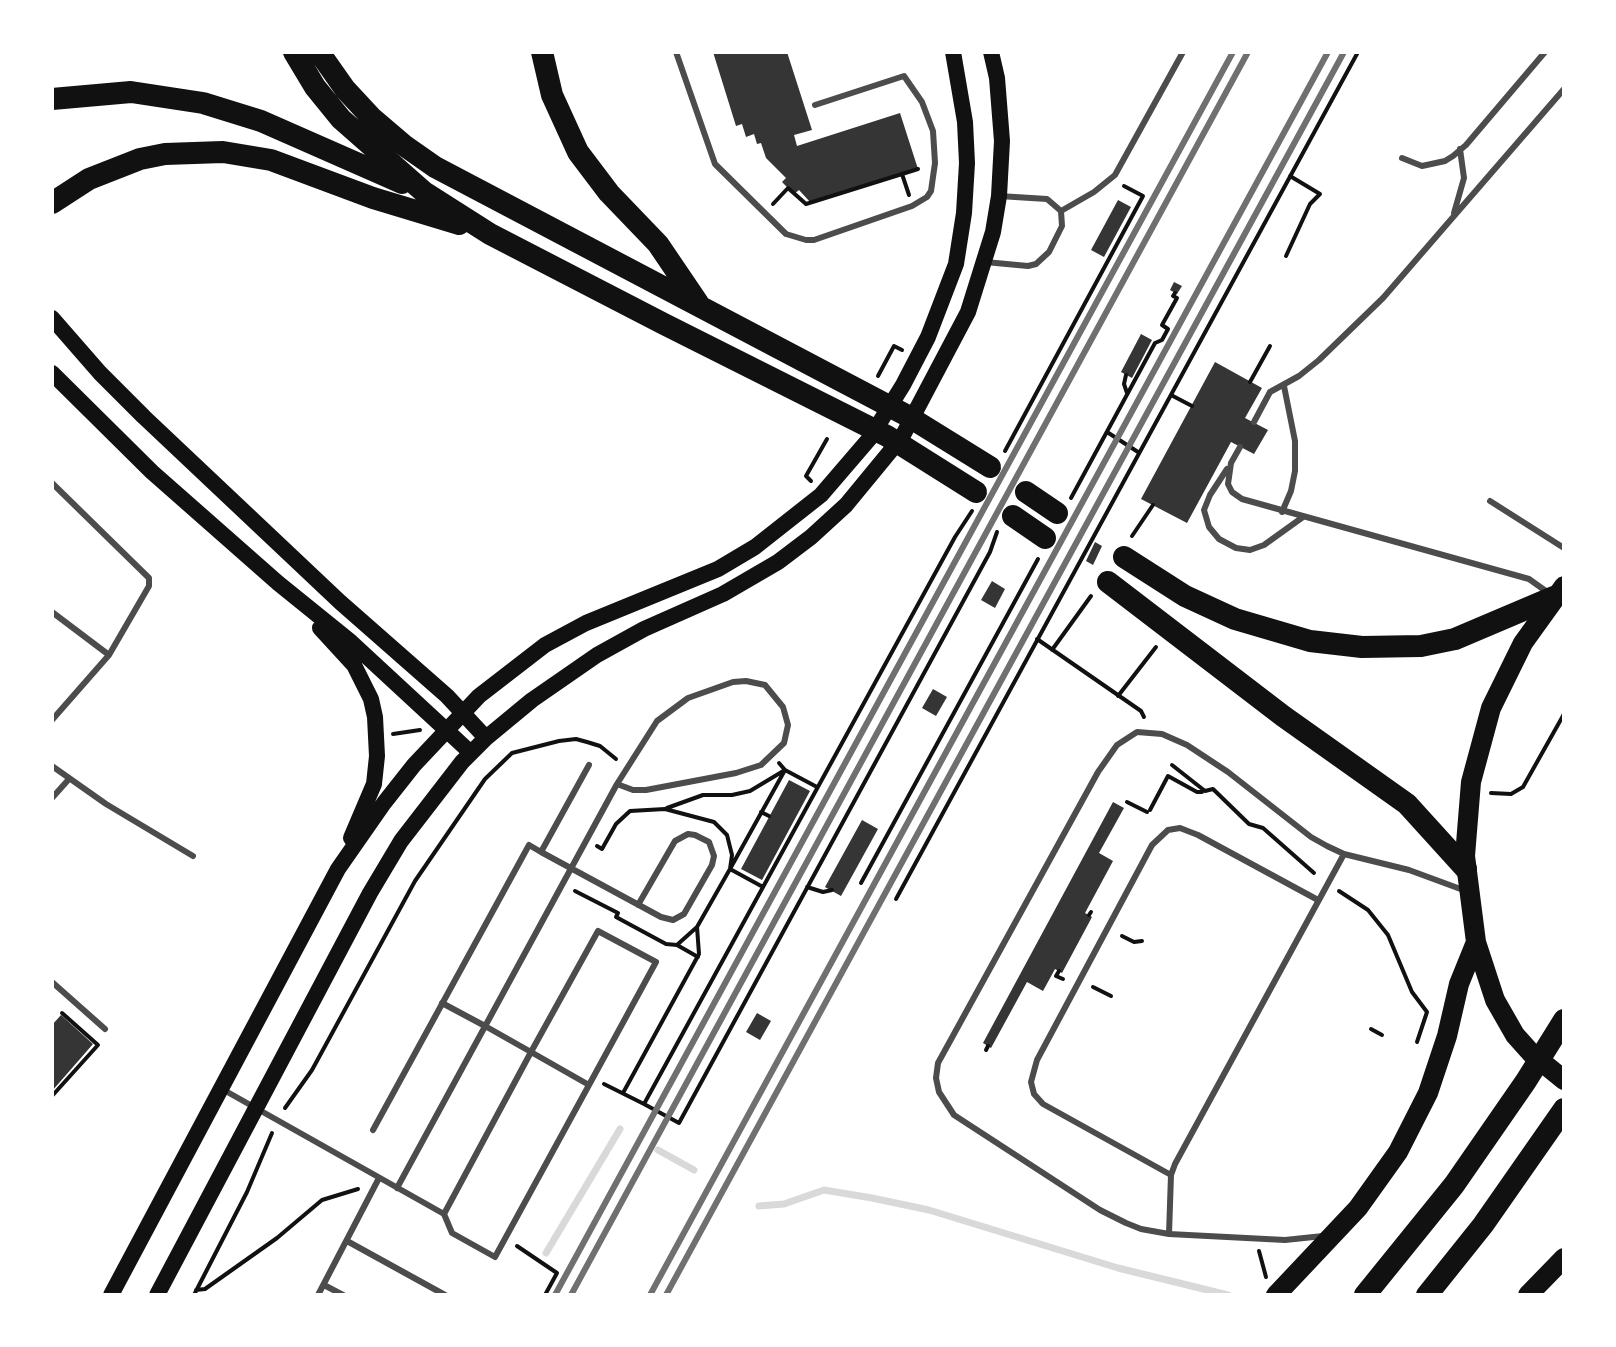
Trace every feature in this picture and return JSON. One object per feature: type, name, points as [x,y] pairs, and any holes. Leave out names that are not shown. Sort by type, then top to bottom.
[{"type":"highway","points":[[294,52],[315,87],[341,119],[424,192],[490,234],[887,436],[976,492]]},
{"type":"highway","points":[[319,52],[345,89],[371,117],[435,167],[906,415],[997,459]]},
{"type":"highway","points":[[542,52],[552,95],[578,152],[609,193],[658,244],[699,304]]},
{"type":"highway","points":[[52,99],[131,92],[203,103],[261,121],[424,192]]},
{"type":"highway","points":[[52,203],[89,179],[140,159],[189,152],[223,152],[271,160],[373,198],[490,234]]},
{"type":"highway","points":[[1026,492],[1064,507]]},
{"type":"highway","points":[[1013,516],[1042,547]]},
{"type":"highway","points":[[1124,557],[1185,596],[1235,619],[1310,641],[1362,647],[1421,646],[1455,639],[1559,592]]},
{"type":"highway","points":[[1108,582],[1283,716],[1407,804],[1466,869]]},
{"type":"highway","points":[[1365,1295],[1454,1185],[1564,1020]]},
{"type":"highway","points":[[1427,1295],[1483,1225],[1564,1109]]},
{"type":"main road","points":[[338,869],[399,784],[446,730],[505,674],[567,632],[718,569],[755,547],[835,481],[870,438],[903,385],[938,314],[956,264],[961,240],[966,153],[962,100],[953,52]]},
{"type":"main road","points":[[157,1295],[393,855],[471,753],[543,692],[597,655],[644,629],[723,594],[778,562],[830,521],[860,491],[895,446],[925,398],[968,312],[985,262],[999,196],[1001,121],[991,52]]},
{"type":"main road","points":[[52,318],[100,373],[230,500],[463,713],[486,738]]},
{"type":"main road","points":[[52,373],[152,472],[278,583],[351,642],[471,753]]},
{"type":"main road","points":[[111,1295],[338,869],[374,784],[377,756],[371,699],[354,665],[278,583]]},
{"type":"main road","points":[[1559,592],[1532,628],[1509,668],[1487,719],[1474,764],[1467,812],[1466,869],[1476,942],[1485,976],[1503,1017],[1532,1054],[1564,1080]]},
{"type":"main road","points":[[1272,1289],[1334,1234],[1371,1192],[1398,1152],[1419,1111],[1447,1036],[1459,984],[1476,942]]},
{"type":"main road","points":[[1528,1295],[1564,1258]]},
{"type":"lane","points":[[676,52],[712,160],[786,234],[814,240],[912,206],[927,197],[935,163],[933,131],[922,102],[904,76],[815,105]]},
{"type":"lane","points":[[1061,211],[1094,192],[1124,162],[1183,52]]},
{"type":"lane","points":[[1402,158],[1415,165],[1445,161],[1460,149],[1545,52]]},
{"type":"lane","points":[[1254,422],[1270,392],[1284,386],[1319,360],[1373,308],[1564,89]]},
{"type":"lane","points":[[1453,217],[1464,178],[1460,149]]},
{"type":"lane","points":[[985,262],[1028,266],[1043,259],[1059,234],[1063,217],[1061,211],[1047,199],[999,196]]},
{"type":"lane","points":[[1282,512],[1295,471],[1295,441],[1284,386]]},
{"type":"lane","points":[[1240,447],[1204,510],[1209,527],[1219,539],[1236,548],[1250,550],[1264,545],[1303,517]]},
{"type":"lane","points":[[1231,463],[1228,484],[1232,492],[1256,505],[1529,579],[1559,592]]},
{"type":"lane","points":[[52,483],[149,578],[149,586],[109,655],[52,720]]},
{"type":"lane","points":[[1490,501],[1564,548]]},
{"type":"lane","points":[[52,612],[109,655]]},
{"type":"lane","points":[[397,1188],[617,784],[657,721],[677,704],[704,690],[733,682],[756,682],[772,691],[783,707],[788,725],[784,743],[761,765],[736,773],[646,790],[633,790],[617,784]]},
{"type":"lane","points":[[1334,1234],[1285,1240],[1169,1234],[1141,1229],[1100,1210],[954,1115],[939,1092],[936,1078],[938,1063],[1098,772],[1117,745],[1132,734],[1149,731],[1187,745],[1228,772],[1311,837],[1344,854],[1392,865],[1468,892]]},
{"type":"lane","points":[[541,852],[589,765]]},
{"type":"lane","points":[[52,766],[106,804],[193,856]]},
{"type":"lane","points":[[52,798],[69,779]]},
{"type":"lane","points":[[1171,1175],[1043,1104],[1034,1094],[1031,1082],[1037,1060],[1152,845],[1168,830],[1180,828],[1198,835],[1318,900]]},
{"type":"lane","points":[[373,1130],[529,845],[638,905],[667,920],[680,918],[714,862],[713,848],[709,842],[688,834],[675,841],[638,905]]},
{"type":"lane","points":[[1169,1234],[1171,1175],[1344,854]]},
{"type":"lane","points":[[219,1088],[444,1214],[452,1233],[495,1257],[656,962],[598,931],[444,1214]]},
{"type":"lane","points":[[52,982],[105,1029]]},
{"type":"lane","points":[[442,1003],[589,1085]]},
{"type":"lane","points":[[318,1295],[379,1178]]},
{"type":"lane","points":[[347,1241],[445,1295]]},
{"type":"lane","points":[[324,1285],[343,1295]]},
{"type":"lane","points":[[421,1295],[426,1285]]},
{"type":"path","points":[[896,899],[1358,52]]},
{"type":"path","points":[[788,188],[806,204],[918,169]]},
{"type":"path","points":[[1286,256],[1310,204],[1320,194],[1290,176]]},
{"type":"path","points":[[997,459],[1143,196],[1111,178]]},
{"type":"path","points":[[1064,507],[1155,343],[1162,340],[1168,329],[1162,325],[1177,298],[1173,296],[1175,293]]},
{"type":"path","points":[[877,378],[894,346]]},
{"type":"path","points":[[1250,382],[1270,346]]},
{"type":"path","points":[[1126,375],[1124,384],[1127,393]]},
{"type":"path","points":[[1171,395],[1192,406]]},
{"type":"path","points":[[1107,432],[1139,452]]},
{"type":"path","points":[[806,476],[827,439]]},
{"type":"path","points":[[1133,536],[1153,505]]},
{"type":"path","points":[[644,1104],[792,829],[969,516]]},
{"type":"path","points":[[608,1084],[679,1123],[990,552],[995,536]]},
{"type":"path","points":[[861,883],[1042,547]]},
{"type":"path","points":[[1052,650],[1089,599]]},
{"type":"path","points":[[1037,639],[1141,711],[1144,718]]},
{"type":"path","points":[[1118,696],[1158,644]]},
{"type":"path","points":[[1491,793],[1511,794],[1523,787],[1564,714]]},
{"type":"path","points":[[390,734],[422,730]]},
{"type":"path","points":[[285,1108],[312,1070],[432,854],[479,785],[512,753]]},
{"type":"path","points":[[1172,765],[1205,791]]},
{"type":"path","points":[[785,770],[817,787]]},
{"type":"path","points":[[602,849],[616,824],[630,811],[665,809],[703,795],[732,795],[750,791],[785,770]]},
{"type":"path","points":[[677,945],[697,927],[785,770]]},
{"type":"path","points":[[1127,802],[1148,811],[1168,776],[1197,792],[1213,789],[1249,824],[1263,828],[1314,873]]},
{"type":"path","points":[[665,809],[686,817]]},
{"type":"path","points":[[761,812],[769,816]]},
{"type":"path","points":[[730,869],[763,887]]},
{"type":"path","points":[[807,887],[823,892],[832,890]]},
{"type":"path","points":[[1338,890],[1368,910],[1388,935],[1412,992],[1427,1012],[1417,1042]]},
{"type":"path","points":[[584,895],[618,913],[613,924]]},
{"type":"path","points":[[616,917],[698,957]]},
{"type":"path","points":[[623,1093],[698,957],[697,927]]},
{"type":"path","points":[[1122,936],[1134,942],[1142,941]]},
{"type":"path","points":[[665,954],[670,945]]},
{"type":"path","points":[[1059,971],[1056,976],[1063,979]]},
{"type":"path","points":[[1093,987],[1111,996]]},
{"type":"path","points":[[52,1096],[98,1045],[62,1013]]},
{"type":"path","points":[[1371,1029],[1382,1035]]},
{"type":"path","points":[[195,1292],[247,1192],[271,1135]]},
{"type":"path","points":[[195,1292],[205,1289],[277,1238],[322,1200],[360,1189],[374,1189]]},
{"type":"path","points":[[525,1251],[557,1273],[545,1295]]},
{"type":"path","points":[[1259,1255],[1272,1289]]},
{"type":"building","points":[[713,52],[787,52],[812,130],[794,135],[797,146],[900,113],[918,169],[811,203],[799,190],[794,194],[782,182],[786,178],[766,158],[754,134],[746,137],[742,124],[736,126]]},
{"type":"building","points":[[1118,200],[1131,207],[1104,257],[1091,250]]},
{"type":"building","points":[[1174,282],[1182,286],[1177,294],[1170,290]]},
{"type":"building","points":[[1141,334],[1152,340],[1132,378],[1121,372]]},
{"type":"building","points":[[1215,362],[1262,388],[1245,418],[1268,430],[1254,454],[1231,442],[1187,523],[1141,499]]},
{"type":"building","points":[[1095,542],[1102,546],[1093,565],[1086,561]]},
{"type":"building","points":[[992,581],[1005,589],[995,608],[981,600]]},
{"type":"building","points":[[933,689],[947,697],[936,716],[922,708]]},
{"type":"building","points":[[789,780],[810,791],[762,880],[741,869]]},
{"type":"building","points":[[1113,802],[1124,808],[1099,853],[1113,861],[1085,913],[1092,917],[1062,973],[1055,969],[1043,991],[1027,982],[991,1048],[983,1043]]},
{"type":"building","points":[[862,820],[878,829],[841,896],[825,887]]},
{"type":"building","points":[[757,1013],[771,1021],[760,1040],[746,1032]]},
{"type":"building","points":[[61,1015],[93,1044],[52,1091],[52,1025]]},
{"type":"waterway","points":[[546,1253],[620,1129]]},
{"type":"waterway","points":[[658,1150],[694,1170]]},
{"type":"waterway","points":[[759,1206],[784,1204],[824,1190],[872,1198],[929,1210],[1118,1268],[1228,1295]]},
{"type":"railway","points":[[555,1295],[1233,52]]},
{"type":"railway","points":[[571,1295],[1248,52]]},
{"type":"railway","points":[[650,1295],[1328,52]]},
{"type":"railway","points":[[666,1295],[1344,52]]}]
